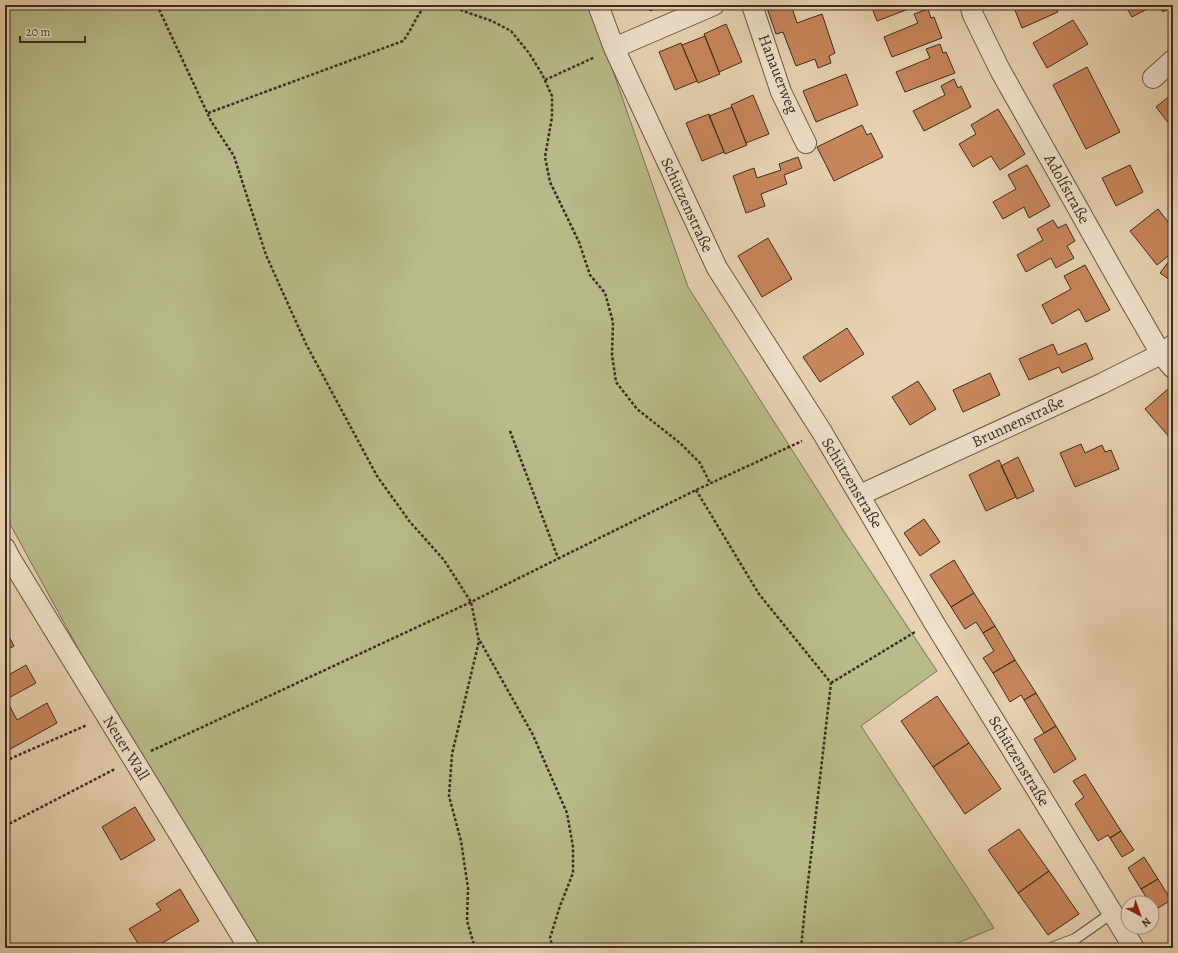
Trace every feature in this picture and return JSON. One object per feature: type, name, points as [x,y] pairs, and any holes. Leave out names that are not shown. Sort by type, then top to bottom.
[{"type":"street","name":"Schützenstraße","points":[[598,5],[614,48],[717,268],[822,432],[933,621],[1134,948]]},
{"type":"street","points":[[614,48],[714,5]]},
{"type":"street","name":"Hanauerweg","points":[[752,5],[781,92],[806,143]]},
{"type":"street","name":"Adolfstraße","points":[[970,5],[973,15],[1000,70],[1100,249],[1169,356]]},
{"type":"street","points":[[1153,78],[1173,60]]},
{"type":"street","name":"Brunnenstraße","points":[[860,495],[1094,387],[1169,356]]},
{"type":"street","name":"Neuer Wall","points":[[5,548],[106,716],[134,759],[249,948]]},
{"type":"lane","points":[[1051,948],[1075,939],[1112,913]]},
{"type":"path","points":[[157,5],[208,113],[234,156],[266,255],[306,344],[377,476],[410,522],[444,560],[471,602],[480,640],[533,735],[567,813],[573,846],[573,873],[560,906],[550,938],[553,948]]},
{"type":"path","points":[[208,113],[403,41],[408,35],[422,9],[427,5]]},
{"type":"path","points":[[446,5],[492,21],[511,31],[529,53],[545,80],[552,96],[552,117],[546,157],[550,182],[579,242],[590,275],[605,294],[613,322],[612,355],[616,382],[637,409],[680,442],[700,463],[710,483]]},
{"type":"path","points":[[545,80],[614,48]]},
{"type":"path","points":[[510,431],[558,558]]},
{"type":"path","points":[[5,826],[134,759],[471,602],[710,483],[822,432]]},
{"type":"path","points":[[696,490],[759,594],[832,683],[801,948]]},
{"type":"path","points":[[832,683],[933,621]]},
{"type":"path","points":[[475,948],[467,920],[468,888],[461,841],[449,796],[452,754],[480,640]]},
{"type":"path","points":[[5,761],[106,716]]},
{"type":"green space","points":[[5,5],[590,5],[688,287],[845,533],[937,671],[861,726],[994,928],[946,948],[253,948],[113,712],[5,515]]},
{"type":"building","points":[[647,5],[663,5],[650,11]]},
{"type":"building","points":[[766,5],[791,5],[797,23],[822,14],[835,53],[829,56],[831,63],[818,68],[815,59],[796,66],[783,32],[776,34]]},
{"type":"building","points":[[871,5],[919,5],[877,21]]},
{"type":"building","points":[[1013,5],[1055,5],[1058,12],[1022,28]]},
{"type":"building","points":[[1125,5],[1155,5],[1132,17]]},
{"type":"building","points":[[1159,5],[1173,5],[1173,6],[1163,12]]},
{"type":"building","points":[[928,9],[931,18],[934,17],[942,38],[892,57],[884,37],[918,23],[914,14]]},
{"type":"building","points":[[1073,20],[1088,44],[1047,68],[1033,43]]},
{"type":"building","points":[[726,24],[742,62],[719,72],[704,34]]},
{"type":"building","points":[[705,36],[720,74],[698,83],[682,45]]},
{"type":"building","points":[[681,43],[697,81],[675,90],[659,52]]},
{"type":"building","points":[[940,44],[943,53],[946,52],[955,73],[905,92],[896,72],[930,58],[926,49]]},
{"type":"building","points":[[1087,67],[1120,132],[1086,149],[1053,85]]},
{"type":"building","points":[[846,74],[858,105],[816,122],[803,91]]},
{"type":"building","points":[[954,79],[958,88],[961,86],[971,107],[924,131],[913,111],[945,95],[941,86]]},
{"type":"building","points":[[1173,93],[1173,129],[1156,107]]},
{"type":"building","points":[[753,95],[769,134],[746,143],[731,105]]},
{"type":"building","points":[[732,107],[747,145],[725,154],[709,116]]},
{"type":"building","points":[[998,109],[1025,154],[1000,170],[991,156],[973,167],[959,144],[976,134],[971,125]]},
{"type":"building","points":[[709,114],[724,152],[702,161],[686,123]]},
{"type":"building","points":[[862,125],[867,135],[871,133],[883,157],[834,181],[817,147]]},
{"type":"building","points":[[798,157],[802,168],[784,175],[787,184],[761,194],[765,206],[746,213],[733,176],[754,168],[757,178],[781,170],[779,164]]},
{"type":"building","points":[[1027,165],[1050,206],[1029,218],[1024,207],[1003,219],[993,202],[1016,189],[1008,175]]},
{"type":"building","points":[[1130,165],[1143,192],[1116,206],[1102,178]]},
{"type":"building","points":[[1158,209],[1173,228],[1173,252],[1157,265],[1130,231]]},
{"type":"building","points":[[1053,220],[1058,228],[1066,224],[1075,241],[1067,246],[1074,258],[1056,268],[1051,258],[1026,272],[1017,255],[1043,240],[1037,229]]},
{"type":"building","points":[[768,238],[792,279],[762,297],[738,256]]},
{"type":"building","points":[[1173,256],[1173,282],[1160,273]]},
{"type":"building","points":[[1085,265],[1110,310],[1086,322],[1079,309],[1052,324],[1042,305],[1071,289],[1064,276]]},
{"type":"building","points":[[847,328],[864,354],[820,382],[803,357]]},
{"type":"building","points":[[1086,343],[1093,359],[1062,373],[1059,367],[1029,380],[1019,359],[1053,344],[1058,355]]},
{"type":"building","points":[[990,373],[1000,395],[963,412],[953,390]]},
{"type":"building","points":[[918,381],[936,409],[910,425],[892,397]]},
{"type":"building","points":[[1168,389],[1173,394],[1173,437],[1171,439],[1145,409]]},
{"type":"building","points":[[1081,444],[1085,453],[1102,445],[1105,452],[1111,450],[1119,469],[1075,487],[1060,453]]},
{"type":"building","points":[[1018,457],[1034,491],[1017,499],[1001,466]]},
{"type":"building","points":[[999,460],[1016,497],[986,511],[969,475]]},
{"type":"building","points":[[924,519],[940,542],[920,556],[904,533]]},
{"type":"building","points":[[954,560],[974,593],[951,607],[930,575]]},
{"type":"building","points":[[974,593],[995,626],[983,633],[976,622],[965,629],[951,607]]},
{"type":"building","points":[[995,626],[1015,660],[993,673],[983,658],[994,651],[983,633]]},
{"type":"building","points":[[5,629],[14,646],[5,651]]},
{"type":"building","points":[[1015,660],[1036,693],[1024,700],[1021,695],[1010,702],[993,673]]},
{"type":"building","points":[[26,665],[36,683],[5,700],[5,677]]},
{"type":"building","points":[[1036,693],[1056,726],[1044,733],[1024,700]]},
{"type":"building","points":[[937,696],[969,743],[933,767],[901,721]]},
{"type":"building","points":[[6,699],[17,720],[47,703],[57,723],[5,752]]},
{"type":"building","points":[[1056,726],[1076,759],[1054,773],[1034,739]]},
{"type":"building","points":[[969,743],[1001,789],[965,814],[933,767]]},
{"type":"building","points":[[1085,774],[1121,831],[1110,838],[1108,835],[1098,841],[1075,804],[1084,797],[1073,781]]},
{"type":"building","points":[[135,807],[155,840],[121,860],[102,827]]},
{"type":"building","points":[[1019,829],[1049,871],[1018,893],[988,850]]},
{"type":"building","points":[[1121,831],[1134,850],[1122,857],[1110,838]]},
{"type":"building","points":[[1144,857],[1158,879],[1141,889],[1128,868]]},
{"type":"building","points":[[1049,871],[1079,914],[1048,935],[1018,893]]},
{"type":"building","points":[[1158,879],[1171,900],[1160,907],[1160,895],[1145,895],[1141,889]]},
{"type":"building","points":[[180,889],[199,921],[154,948],[141,948],[129,929],[161,910],[156,904]]}]
